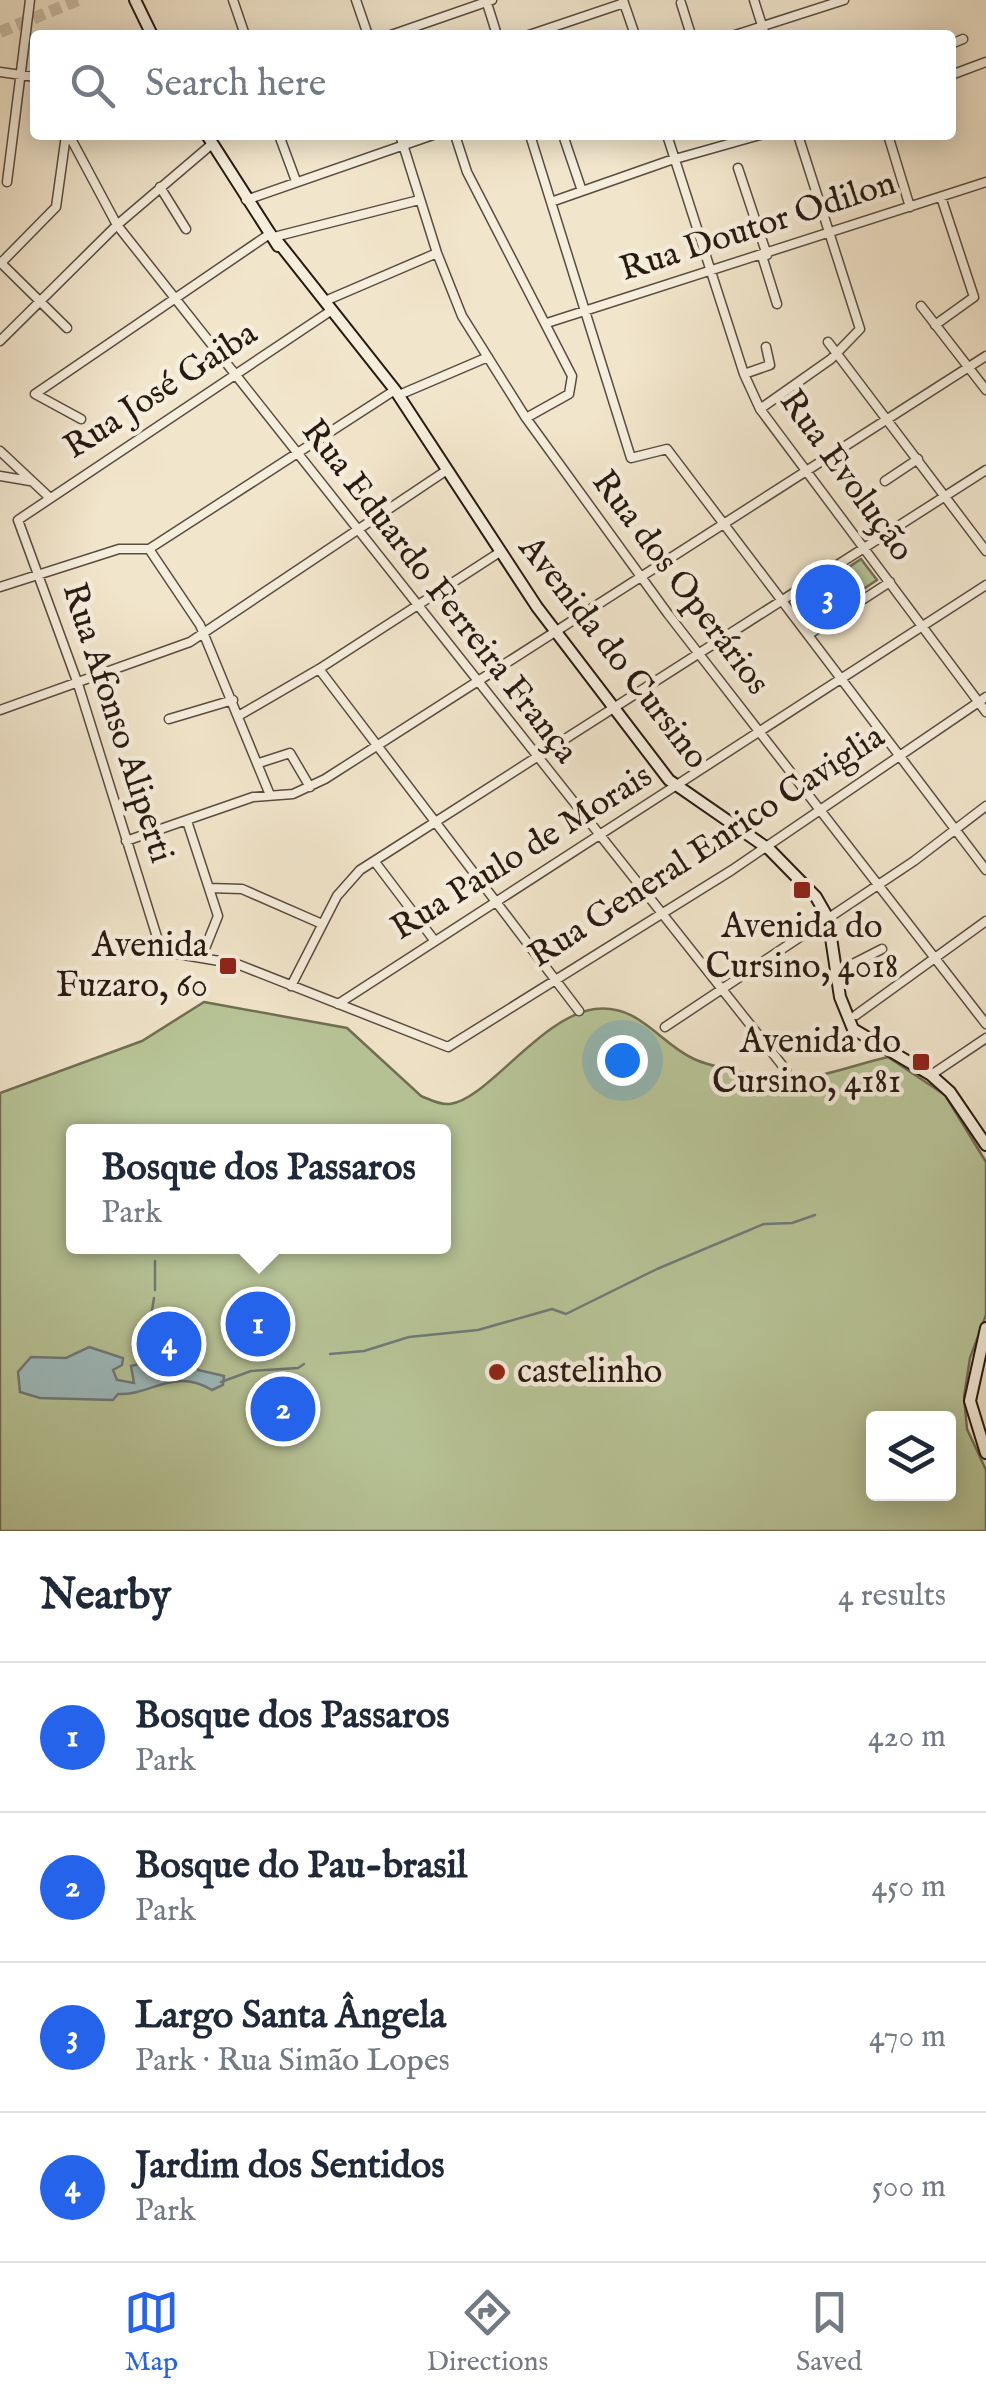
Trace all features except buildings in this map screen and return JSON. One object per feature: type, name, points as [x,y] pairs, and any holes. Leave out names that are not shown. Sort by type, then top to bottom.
[{"type":"main road","points":[[135,0],[150,30]]},
{"type":"main road","name":"Avenida do Cursino","points":[[210,140],[274,238],[397,392],[500,552],[557,631],[677,787],[764,846],[808,887],[828,918],[844,1014],[853,1029],[931,1074],[950,1092],[986,1145]]},
{"type":"main road","points":[[986,1328],[970,1402],[986,1453]]},
{"type":"street","points":[[7,182],[30,0]]},
{"type":"street","points":[[234,0],[244,30]]},
{"type":"street","points":[[356,0],[366,30]]},
{"type":"street","points":[[754,0],[764,30]]},
{"type":"street","points":[[767,30],[844,0]]},
{"type":"street","points":[[404,30],[488,1],[497,30]]},
{"type":"street","points":[[544,30],[624,1],[633,30]]},
{"type":"street","points":[[681,2],[689,30]]},
{"type":"street","points":[[956,42],[963,40]]},
{"type":"street","points":[[956,73],[986,62]]},
{"type":"street","points":[[0,72],[30,76]]},
{"type":"street","points":[[0,132],[14,134]]},
{"type":"street","points":[[67,140],[56,206],[0,263],[67,328]]},
{"type":"street","name":"Rua Eduardo Ferreira França","points":[[71,140],[116,225],[786,1070]]},
{"type":"street","points":[[0,341],[208,140]]},
{"type":"street","points":[[281,140],[296,182]]},
{"type":"street","name":"Rua dos Operários","points":[[401,140],[437,253],[462,316],[526,418],[577,494],[699,655],[986,1024]]},
{"type":"street","points":[[246,200],[419,140]]},
{"type":"street","points":[[457,140],[467,172],[567,362],[572,389],[526,418]]},
{"type":"street","points":[[532,140],[631,458],[663,449],[986,870]]},
{"type":"street","points":[[566,140],[582,191]]},
{"type":"street","name":"Rua Evolução","points":[[669,140],[744,374],[760,410],[919,626],[982,699],[986,712]]},
{"type":"street","points":[[551,202],[675,158],[742,140]]},
{"type":"street","points":[[760,410],[838,354],[860,330],[800,140]]},
{"type":"street","points":[[890,140],[910,207]]},
{"type":"street","points":[[0,173],[9,164]]},
{"type":"street","points":[[738,168],[777,304]]},
{"type":"street","name":"Rua Doutor Odilon","points":[[548,324],[986,182]]},
{"type":"street","points":[[160,187],[186,229]]},
{"type":"street","points":[[935,325],[974,296],[941,197]]},
{"type":"street","points":[[81,419],[36,394],[274,238],[419,200]]},
{"type":"street","points":[[323,298],[437,253]]},
{"type":"street","points":[[920,306],[986,390]]},
{"type":"street","name":"Rua José Gaiba","points":[[20,518],[332,310]]},
{"type":"street","points":[[828,342],[986,551]]},
{"type":"street","points":[[744,374],[770,365],[766,347]]},
{"type":"street","points":[[126,841],[270,795],[293,794],[310,787],[986,356]]},
{"type":"street","points":[[0,587],[119,548],[149,549],[397,392],[488,357]]},
{"type":"street","points":[[0,450],[49,497]]},
{"type":"street","points":[[884,482],[918,459]]},
{"type":"street","points":[[0,710],[184,645],[447,470]]},
{"type":"street","points":[[290,986],[345,885],[374,862],[986,470]]},
{"type":"street","points":[[0,476],[33,482]]},
{"type":"street","name":"Rua Afonso Aliperti","points":[[20,518],[162,946],[174,954],[202,956]]},
{"type":"street","points":[[149,549],[203,631],[270,795]]},
{"type":"street","points":[[240,715],[500,552]]},
{"type":"street","points":[[808,636],[890,582]]},
{"type":"street","name":"Rua Paulo de Morais","points":[[338,1004],[986,585]]},
{"type":"street","points":[[319,669],[579,1010]]},
{"type":"street","name":"Rua General Enrico Caviglia","points":[[338,1004],[441,1047],[456,1042],[662,914],[982,699]]},
{"type":"street","points":[[169,719],[233,700]]},
{"type":"street","points":[[259,763],[290,753],[310,787]]},
{"type":"street","points":[[665,1027],[720,986],[956,831],[986,806]]},
{"type":"street","points":[[187,821],[218,916],[202,956],[338,1004]]},
{"type":"street","points":[[374,862],[434,940]]},
{"type":"street","points":[[209,888],[242,889],[322,924]]},
{"type":"street","points":[[856,1015],[986,921]]},
{"type":"street","points":[[837,972],[882,948]]},
{"type":"street","points":[[931,1074],[986,1038]]},
{"type":"green space","points":[[861,559],[877,580],[810,625],[794,604]]},
{"type":"green space","points":[[204,1002],[347,1028],[421,1096],[446,1104],[465,1099],[481,1088],[555,1026],[595,1009],[625,1012],[637,1018],[694,1059],[756,1075],[803,1078],[888,1057],[945,1095],[986,1162],[986,1315],[970,1358],[964,1397],[967,1429],[986,1470],[986,1531],[0,1531],[0,1093],[142,1041]]},
{"type":"water","points":[[89,1347],[123,1358],[122,1365],[113,1370],[117,1380],[134,1383],[131,1366],[144,1363],[134,1352],[148,1350],[152,1357],[148,1365],[161,1375],[193,1360],[198,1370],[224,1376],[223,1385],[212,1390],[185,1381],[174,1382],[118,1394],[113,1400],[40,1398],[20,1392],[18,1372],[31,1357],[66,1358]]},
{"type":"waterway","points":[[330,1354],[364,1351],[409,1337],[478,1330],[552,1309],[566,1314],[657,1269],[764,1224],[792,1223],[815,1215]]},
{"type":"waterway","points":[[155,1261],[155,1290]]},
{"type":"waterway","points":[[145,1353],[154,1298]]},
{"type":"waterway","points":[[221,1382],[251,1371],[298,1368],[304,1364]]},
{"type":"tunnel","points":[[0,32],[78,0]]},
{"type":"place","name":"Largo Santa Ângela","points":[[828,597]]},
{"type":"place","name":"Avenida do Cursino, 4018","points":[[802,890]]},
{"type":"place","name":"Avenida Fuzaro, 60","points":[[228,966]]},
{"type":"place","name":"Avenida do Cursino, 4181","points":[[921,1062]]},
{"type":"place","name":"Bosque dos Passaros","points":[[258,1324]]},
{"type":"place","name":"Jardim dos Sentidos","points":[[169,1344]]},
{"type":"place","name":"castelinho","points":[[497,1372]]},
{"type":"place","name":"Bosque do Pau-brasil","points":[[283,1409]]}]
